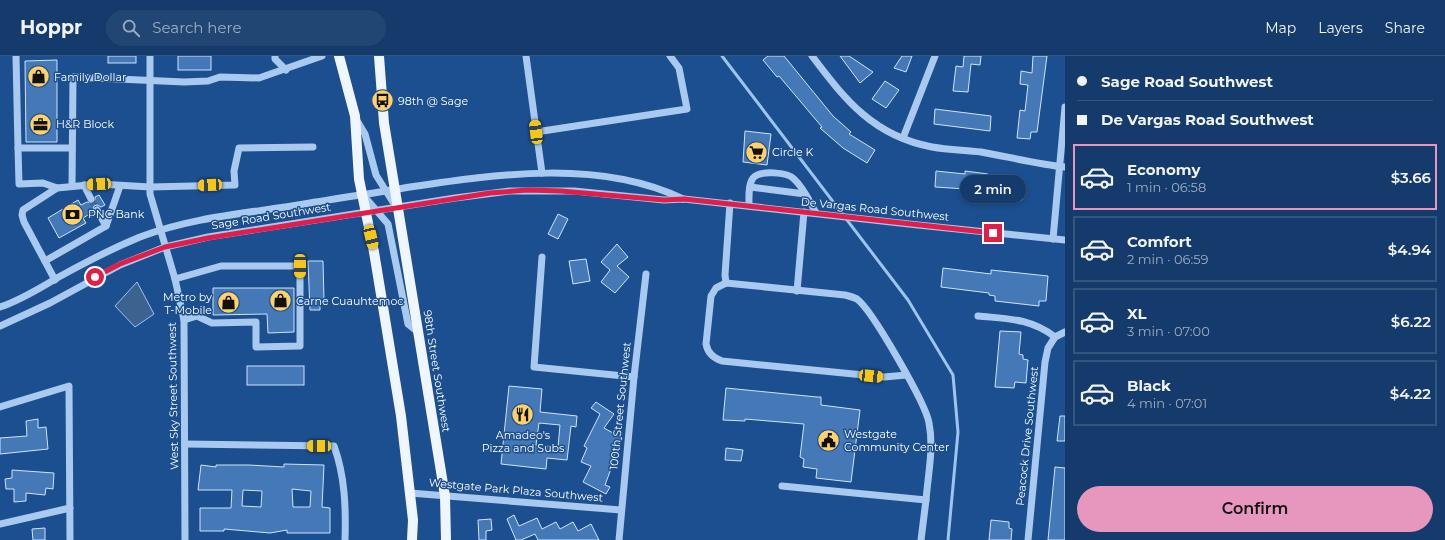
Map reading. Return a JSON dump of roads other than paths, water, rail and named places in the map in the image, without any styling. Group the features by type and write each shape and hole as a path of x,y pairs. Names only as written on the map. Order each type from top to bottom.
{"main road":[{"path":"339,56 354,116 359,179 374,252 400,408 413,520 412,540"},
{"name":"98th Street Southwest","path":"379,56 390,190 396,207 419,332 445,496 446,540"}],"street":[{"path":"16,56 19,184 43,183 58,188"},
{"name":"West Sky Street Southwest","path":"150,56 150,194 175,279 184,320 184,540"},
{"path":"275,56 275,59 286,70"},
{"path":"72,186 73,77 184,82 208,81 220,77 259,78 286,70 322,56"},
{"path":"526,56 542,173"},
{"path":"536,132 686,108 679,68 670,56"},
{"path":"812,56 829,78 862,115 881,128 903,138 931,147 979,152 1062,167"},
{"path":"903,138 935,56"},
{"path":"1053,239 1062,167 1065,106"},
{"path":"354,116 365,134 376,175 390,190"},
{"path":"55,280 22,215 23,210 58,188 84,185 150,187 235,185 234,171 239,148 313,147"},
{"path":"18,148 72,148"},
{"name":"De Vargas Road Southwest","path":"390,190 491,175 542,173 615,179 666,190 684,199"},
{"path":"749,206 750,187 753,178 759,174 776,173 794,177 818,214"},
{"path":"84,185 91,199"},
{"path":"45,261 106,226 120,186"},
{"path":"750,187 805,194"},
{"name":"Sage Road Southwest","path":"0,307 33,293 102,254 160,231 218,218 390,190"},
{"name":"De Vargas Road Southwest","path":"396,207 490,193 528,190 574,191 664,200 684,199 730,203 868,220 1065,240"},
{"path":"362,194 388,224 408,324 419,332"},
{"path":"726,283 725,275 730,203"},
{"name":"Sage Road Southwest","path":"0,326 50,303 120,264 165,247 208,238 396,207"},
{"path":"97,210 106,226"},
{"path":"797,290 804,212"},
{"path":"542,257 534,367 634,377"},
{"path":"175,279 221,266 300,266 300,346 256,347 256,322 212,323 197,316 184,320"},
{"name":"100th Street Southwest","path":"619,540 634,377 646,274"},
{"path":"907,375 884,377 722,361 716,359 707,350 706,344 711,296 716,288 726,283 845,295 857,299 875,324 907,375 919,395 929,421 931,446 921,540"},
{"path":"978,316 1024,321 1042,327 1056,337 1065,332"},
{"name":"Peacock Drive Southwest","path":"1028,540 1045,362 1048,348 1056,337"},
{"path":"0,408 69,386 70,540"},
{"path":"185,444 334,446 340,462 346,507 345,540"},
{"path":"782,486 926,500"},
{"name":"Westgate Park Plaza Southwest","path":"410,493 621,510"},
{"path":"0,524 70,508"}],"water":[{"path":"137,282 154,314 135,327 115,306"}],"waterway":[{"path":"722,56 908,300 953,375 958,432 948,540"}],"tunnel":[{"path":"91,199 97,210"}],"place":[{"name":"Family Dollar","path":"39,77"},
{"name":"98th @ Sage","path":"382,101"},
{"name":"H&R Block","path":"41,124"},
{"name":"Circle K","path":"756,152"},
{"name":"PNC Bank","path":"73,214"},
{"name":"Carne Cuauhtemoc","path":"281,301"},
{"name":"Metro by T-Mobile","path":"228,303"},
{"name":"Amadeo's Pizza and Subs","path":"523,415"},
{"name":"Westgate Community Center","path":"829,440"}]}
